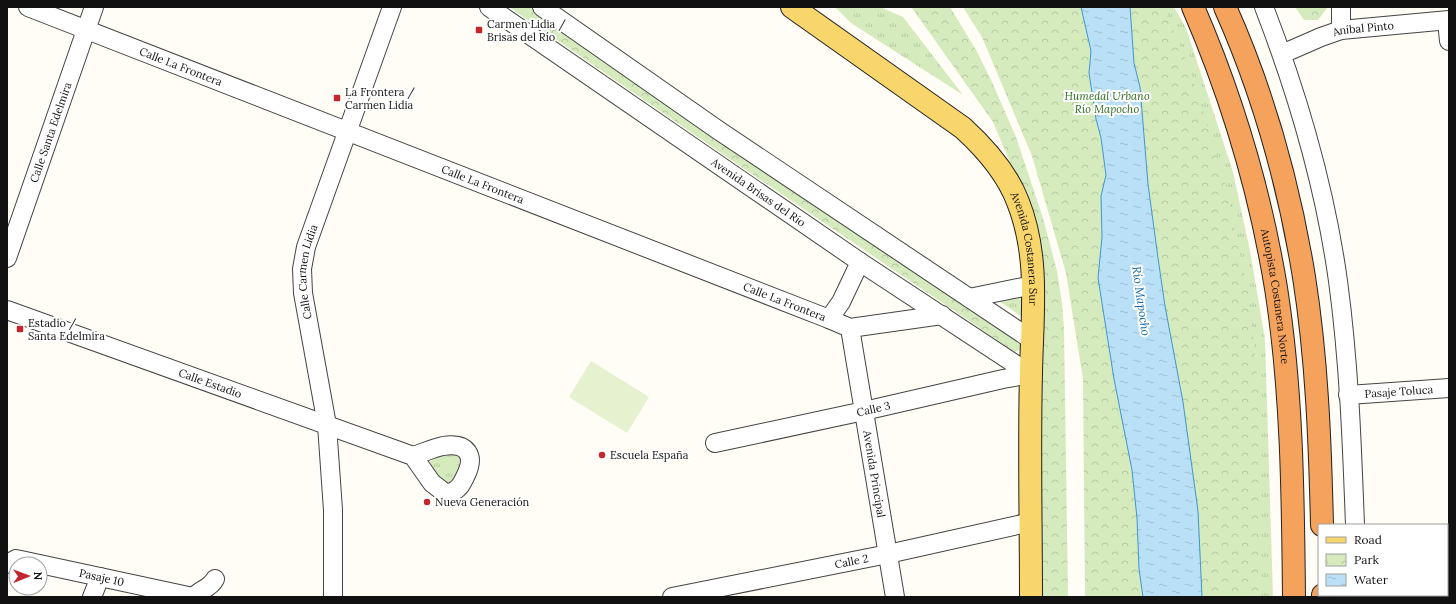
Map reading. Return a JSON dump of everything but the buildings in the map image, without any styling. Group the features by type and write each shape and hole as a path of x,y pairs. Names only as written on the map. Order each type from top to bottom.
{"highway":[{"name":"Autopista Costanera Norte","path":"1193,7 1212,54 1242,141 1259,204 1271,261 1282,334 1286,380 1292,497 1294,597"},
{"path":"1225,7 1250,70 1268,124 1282,174 1299,250 1310,322 1316,386 1322,524"}],"main road":[{"name":"Avenida Costanera Sur","path":"792,7 943,114 978,142 992,157 1013,190 1019,204 1032,254 1033,285 1030,374 1031,597"}],"street":[{"name":"Calle La Frontera","path":"28,7 850,328"},
{"name":"Calle Santa Edelmira","path":"7,258 94,7"},
{"name":"Calle Carmen Lidia","path":"333,597 333,510 327,425 303,294 302,269 306,247 392,7"},
{"name":"Avenida Brisas del Río","path":"489,7 860,262 1030,374"},
{"path":"542,7 725,134 1032,340"},
{"path":"1264,7 1282,54 1307,135 1325,210 1338,280 1348,395 1355,524"},
{"path":"1341,7 1342,30"},
{"path":"1448,21 1449,41"},
{"name":"Aníbal Pinto","path":"1282,54 1321,37 1342,30 1448,21"},
{"path":"829,319 841,302 860,262"},
{"path":"969,298 1033,285"},
{"name":"Calle Estadio","path":"7,310 413,456"},
{"path":"850,328 942,315"},
{"name":"Avenida Principal","path":"850,328 895,597"},
{"name":"Calle 3","path":"715,442 1030,374"},
{"name":"Pasaje Toluca","path":"1348,395 1449,388"},
{"name":"Calle 2","path":"672,597 888,554 1031,522"},
{"name":"Pasaje 10","path":"48,566 194,597"},
{"path":"92,597 100,577"},
{"path":"194,597 199,592 210,587 216,580"}],"green space":[{"path":"509,7 534,7 1022,342 1021,349 1015,352 740,166"},
{"path":"835,7 880,7 903,17 963,95 851,23"},
{"path":"909,7 950,7 976,50 992,82 1016,137 1043,218 1057,271 1064,330 1068,597 1039,597 1017,179 993,122 912,8"},
{"name":"Humedal Urbano Río Mapocho","path":"963,7 1163,7 1190,69 1226,185 1249,298 1258,384 1261,446 1261,597 1085,597 1083,379 1066,273 1032,156 982,37"},
{"path":"1141,7 1174,7 1186,28 1233,172 1250,251 1265,339 1273,597 1249,597"},
{"path":"1295,7 1328,7 1318,20 1304,20"},
{"path":"1026,294 1025,319 996,299"},
{"path":"591,361 649,397 627,433 569,397"},
{"path":"447,451 463,459 463,465 450,486 428,468 435,456"}],"water":[{"name":"Río Mapocho","path":"1081,7 1130,7 1134,63 1140,87 1148,184 1165,306 1183,402 1198,511 1202,597 1143,597 1139,569 1137,518 1132,470 1114,379 1098,278 1102,237 1101,196 1106,175 1089,73 1091,51"}],"place":[{"name":"Carmen Lidia / Brisas del Río","path":"479,30"},
{"name":"La Frontera / Carmen Lidia","path":"337,98"},
{"name":"Estadio / Santa Edelmira","path":"20,329"},
{"name":"Escuela España","path":"602,455"},
{"name":"Nueva Generación","path":"427,502"}]}
